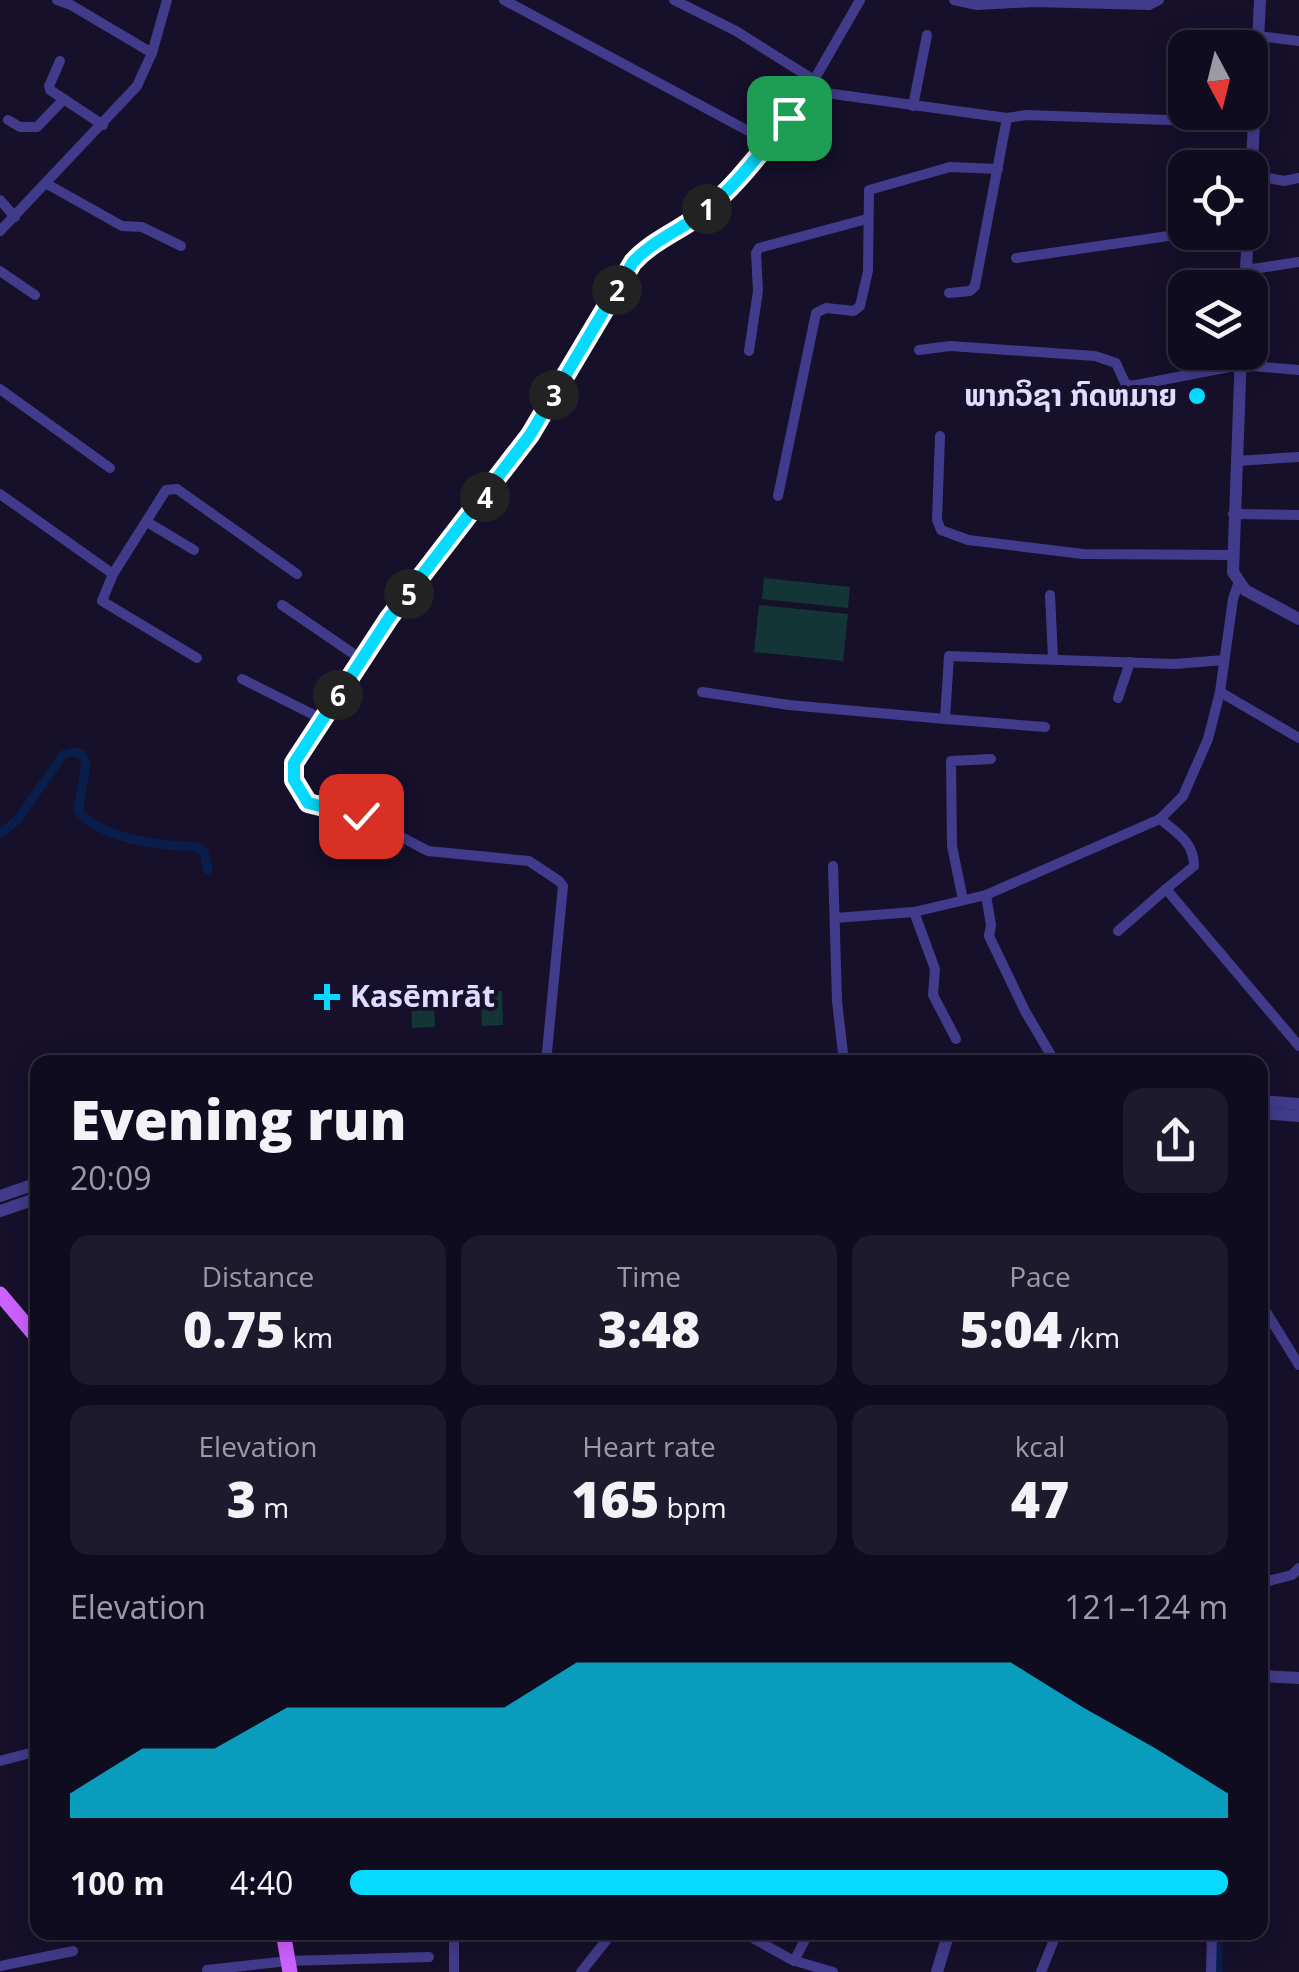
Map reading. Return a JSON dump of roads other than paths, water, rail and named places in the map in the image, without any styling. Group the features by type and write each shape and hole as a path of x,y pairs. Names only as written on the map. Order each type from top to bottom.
{"main road":[{"path":"0,1294 30,1330"},
{"path":"285,1940 289,1966"}],"street":[{"path":"57,0 71,4 152,53"},
{"path":"0,231 136,86 152,53 167,0"},
{"path":"504,0 768,142"},
{"path":"674,0 736,31 814,80 819,92"},
{"path":"814,80 859,0"},
{"path":"954,0 977,5 1149,4 1159,0"},
{"path":"1258,30 1260,0"},
{"path":"913,106 926,35"},
{"path":"1268,37 1299,41"},
{"path":"60,61 48,86 102,125"},
{"path":"547,1055 563,886 529,861 428,851 361,816 308,803 294,780 294,763 389,618 530,435 633,262 644,250 719,199 789,118 819,92 1007,118 1168,120"},
{"path":"8,120 20,126 37,127 64,99"},
{"path":"950,292 970,291 975,286 1007,118"},
{"path":"778,496 816,313 826,308 854,310 860,306 868,272 867,197 873,186 950,167 998,170"},
{"path":"1268,179 1284,182 1299,178"},
{"path":"47,184 122,226 142,227 181,246"},
{"path":"0,200 15,217"},
{"path":"750,350 759,248 867,219"},
{"path":"1016,258 1168,236"},
{"path":"1247,250 1246,270 1299,262"},
{"path":"0,271 35,294"},
{"path":"919,350 950,346 1095,356 1116,363 1125,383 1131,386 1196,370"},
{"path":"1268,364 1299,370"},
{"path":"834,918 914,912 986,895 1160,819 1183,796 1200,762 1220,692 1238,584 1232,555 1240,370"},
{"path":"0,389 110,468"},
{"path":"940,436 937,520 947,534 1083,554 1232,555"},
{"path":"1236,462 1299,457"},
{"path":"197,658 105,606 102,594 166,490 177,489 297,574"},
{"path":"0,494 113,574"},
{"path":"1233,514 1299,514"},
{"path":"147,522 194,550"},
{"path":"1238,584 1299,619"},
{"path":"1050,595 1053,658"},
{"path":"282,604 362,659"},
{"path":"946,719 949,656 1174,664 1224,660"},
{"path":"1118,698 1130,662"},
{"path":"242,679 322,720"},
{"path":"702,692 788,705 1044,727"},
{"path":"1220,692 1299,738"},
{"path":"963,900 952,846 952,761 991,759"},
{"path":"1118,930 1194,866 1189,843 1160,819"},
{"path":"833,866 837,1001 843,1055"},
{"path":"1166,890 1299,1046"},
{"path":"986,895 989,936 1051,1055"},
{"path":"914,912 935,968 933,996 956,1040"},
{"path":"1268,1102 1299,1104"},
{"path":"1268,1114 1299,1116"},
{"path":"0,1196 30,1186"},
{"path":"0,1211 30,1201"},
{"path":"1268,1315 1299,1364"},
{"path":"1268,1581 1292,1575 1299,1568"},
{"path":"1268,1676 1299,1678"},
{"path":"0,1762 30,1753"},
{"path":"454,1940 454,1972"},
{"path":"582,1972 607,1940"},
{"path":"757,1940 793,1960 833,1972"},
{"path":"783,1972 804,1940"},
{"path":"938,1972 947,1940"},
{"path":"1041,1972 1054,1940"},
{"path":"1211,1972 1212,1940"},
{"path":"0,1966 73,1951"},
{"path":"207,1970 428,1957"}],"waterway":[{"path":"0,834 18,819 63,755 73,752 82,754 86,765 78,811 89,821 134,840 198,847 204,852 208,870"},
{"path":"1218,1940 1218,1972"}],"place":[{"name":"ພາກວິຊາ ກົດຫມາຍ","path":"1197,396"},
{"name":"Kasēmrāt","path":"327,997"}]}
